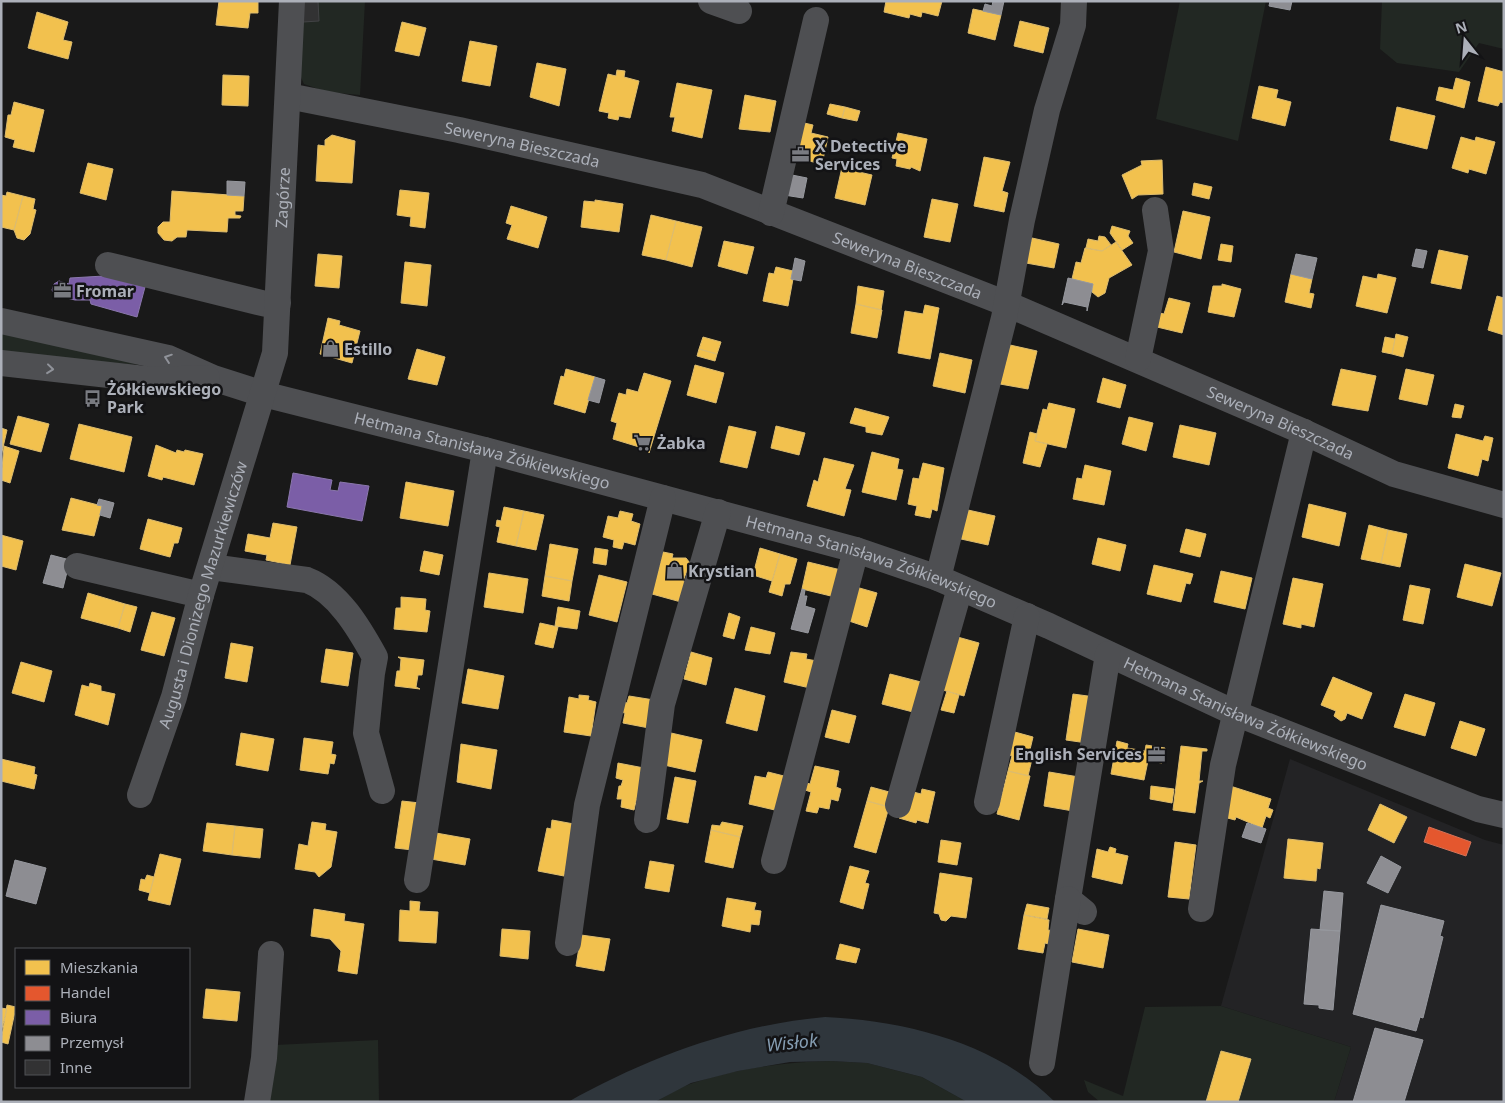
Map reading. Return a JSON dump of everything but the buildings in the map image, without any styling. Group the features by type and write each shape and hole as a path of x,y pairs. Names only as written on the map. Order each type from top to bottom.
{"street":[{"name":"Zagórze","path":"262,394 275,353 292,1"},
{"path":"711,1 739,11"},
{"path":"898,805 949,583 1007,304 1022,220 1047,110 1073,25 1074,1"},
{"path":"771,213 816,20"},
{"name":"Seweryna Bieszczada","path":"288,96 453,129 702,185 1007,304 1138,359 1394,474 1504,505"},
{"path":"1138,359 1161,251 1155,210"},
{"path":"108,264 266,304 278,303"},
{"name":"Hetmana Stanisława Żółkiewskiego","path":"1,321 168,358 213,378 262,394 485,450 856,550 949,583 1027,616 1235,713 1478,809 1504,815"},
{"name":"Hetmana Stanisława Żółkiewskiego","path":"1,363 154,380 213,378"},
{"name":"Augusta i Dionizego Mazurkiewiczów","path":"140,795 174,697 201,596 262,394"},
{"path":"1201,909 1223,765 1304,432"},
{"path":"417,880 485,450"},
{"path":"568,943 587,805 663,498"},
{"path":"647,820 662,704 718,512"},
{"path":"774,861 856,550"},
{"path":"77,566 201,596"},
{"path":"211,567 307,580 321,585 363,635 375,657 366,733 382,791"},
{"path":"987,802 1027,616"},
{"path":"1042,1063 1076,905 1108,654"},
{"path":"257,1102 264,1058 271,954"}],"shaded area":[{"path":"302,1 365,1 360,95 327,92 304,84 299,73"},
{"path":"1180,1 1266,1 1238,141 1156,119"},
{"path":"1382,1 1504,1 1504,49 1479,43 1459,72 1397,63 1380,49"},
{"path":"1,330 167,367 1,354"},
{"path":"1290,759 1485,840 1504,845 1504,1102 1334,1102 1351,1047 1221,1006"},
{"path":"1221,1006 1351,1047 1334,1102 1100,1102 1088,1092 1084,1080 1123,1096 1145,1007"},
{"path":"378,1040 379,1102 266,1102 275,1045"},
{"path":"831,1061 867,1063 922,1077 967,1102 655,1102 678,1089 727,1073 779,1064"}],"water":[{"name":"Wisłok","path":"825,1017 887,1024 949,1039 978,1050 1006,1064 1032,1082 1055,1102 967,1102 922,1077 867,1063 831,1061 790,1062 738,1071 691,1083 655,1102 568,1102 629,1071 692,1046 758,1027"}],"place":[{"name":"X Detective Services","path":"801,155"},
{"name":"Fromar","path":"62,291"},
{"name":"Estillo","path":"330,349"},
{"name":"Żółkiewskiego Park","path":"93,398"},
{"name":"Żabka","path":"643,443"},
{"name":"Krystian","path":"674,571"},
{"name":"English Services","path":"1156,754"}]}
